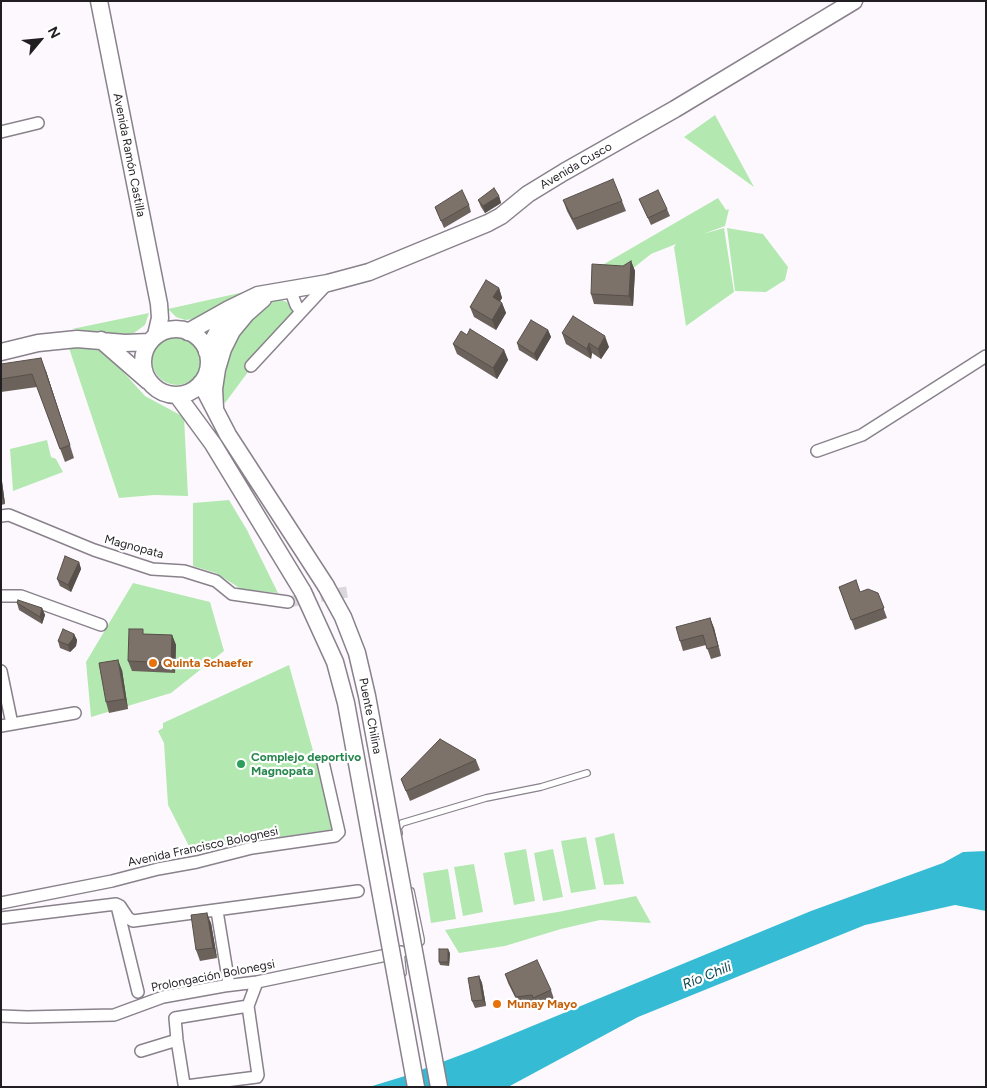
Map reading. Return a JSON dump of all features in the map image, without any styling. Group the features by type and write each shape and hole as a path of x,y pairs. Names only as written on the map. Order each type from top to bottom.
{"main road":[{"name":"Avenida Ramón Castilla","path":"99,1 160,310 159,327 153,339"},
{"name":"Avenida Cusco","path":"184,330 258,295 328,283 369,272 488,223 501,216 528,194 564,172 854,1"},
{"name":"Avenida Cusco","path":"207,352 219,329 236,313 285,290"},
{"path":"215,413 214,390 217,369 223,349 237,325 263,299"},
{"path":"100,340 153,386 164,393 177,395 188,393 201,383 207,372 209,359 207,352 200,340 172,324 160,310"},
{"path":"1,352 38,343 61,340 100,340 125,343 153,339 168,330 184,330"},
{"path":"153,339 146,349 143,366 153,386"},
{"name":"Puente Chilina","path":"201,383 215,413 326,586 343,617 357,653 367,696 439,1087"},
{"name":"Puente Chilina","path":"177,395 213,444 303,592 335,662 346,703 416,1087"}],"street":[{"path":"1,132 38,123"},
{"path":"251,366 328,283"},
{"path":"285,290 301,312"},
{"path":"817,451 862,435 986,356"},
{"name":"Magnopata","path":"1,516 9,516 94,550 152,569 184,572 216,581 232,594 288,602"},
{"path":"1,596 21,596 101,625"},
{"path":"1,671 7,725 75,713"},
{"name":"Avenida Francisco Bolognesi","path":"1,903 112,881 252,848 335,836 339,832 323,762"},
{"path":"1,918 116,904 133,921 358,891"},
{"path":"116,904 138,992"},
{"path":"217,911 228,978"},
{"name":"Prolongación Bolonegsi","path":"1,1016 114,1015 163,997 257,982 401,952"},
{"path":"248,1006 177,1016 174,1019 183,1082 186,1086 257,1077 259,1074 248,1006 257,982"},
{"path":"141,1051 177,1040"}],"lane":[{"path":"400,838 398,828 402,823 486,798 541,787 587,773"},
{"path":"409,884 422,939 418,944 401,952 411,1037"}],"green space":[{"path":"715,115 754,187 684,137"},
{"path":"718,198 726,210 729,209 725,226 703,234 724,228 734,292 686,326 674,247 676,244 651,254 626,274 599,267"},
{"path":"727,228 763,234 788,267 785,280 766,292 735,291"},
{"path":"244,292 195,319 185,320 176,317 168,309"},
{"path":"278,299 287,302 293,312 246,365 248,372 225,403 220,394 222,366 234,335 256,310"},
{"path":"149,313 145,325 134,333 121,335 72,329"},
{"path":"177,335 187,337 195,342 200,350 202,360 200,370 195,378 187,383 177,385 167,383 159,378 154,370 152,360 154,350 159,342 167,337"},
{"path":"81,346 94,347 108,355 145,396 184,417 188,496 154,495 119,498 69,348"},
{"path":"47,440 51,457 56,459 63,472 13,491 10,449"},
{"path":"229,500 247,530 278,593 241,589 216,573 193,566 193,503"},
{"path":"133,583 210,602 224,651 171,693 91,717 86,662"},
{"name":"Complejo deportivo Magnopata","path":"289,665 335,829 191,850 168,805 164,743 158,731 163,728 163,723"},
{"path":"614,833 624,884 604,885 595,838"},
{"path":"586,837 596,889 571,893 561,841"},
{"path":"526,849 535,901 514,905 504,853"},
{"path":"553,849 563,897 543,901 534,853"},
{"path":"474,864 483,912 463,916 454,867"},
{"path":"448,869 456,919 431,923 423,873"},
{"path":"636,896 651,923 600,920 561,929 505,946 459,953 445,930 558,912"}],"water":[{"name":"Río Chili","path":"986,851 986,911 955,905 865,925 638,1017 508,1087 369,1087 405,1076 474,1050 811,911 943,863 963,852"}],"building":[{"path":"613,179 622,201 573,219 563,200"},
{"path":"494,188 499,196 483,206 478,200"},
{"path":"462,190 469,205 441,221 435,207"},
{"path":"658,190 667,209 648,218 639,199"},
{"path":"631,261 629,296 591,294 592,264 623,266"},
{"path":"486,280 499,288 493,297 502,303 492,320 470,307"},
{"path":"573,316 605,336 598,349 589,343 587,349 562,333"},
{"path":"531,320 548,330 534,354 517,343"},
{"path":"470,329 504,350 493,368 453,344 461,331 467,335"},
{"path":"41,358 70,445 60,449 32,374 1,379 1,364"},
{"path":"65,556 79,562 68,585 57,579"},
{"path":"856,580 860,592 868,589 878,593 884,608 851,620 839,587"},
{"path":"18,600 42,608 40,617 17,603"},
{"path":"710,618 718,646 707,649 703,635 680,641 676,627"},
{"path":"63,629 74,634 73,639 68,645 58,641"},
{"path":"129,629 143,629 143,634 172,635 171,663 128,661"},
{"path":"118,660 125,699 106,702 99,663"},
{"path":"440,739 476,760 406,791 401,779"},
{"path":"207,913 213,948 196,950 191,915"},
{"path":"439,949 448,949 448,962 439,962"},
{"path":"537,960 551,990 533,998 532,995 516,997 505,974"},
{"path":"479,976 483,1000 472,1001 468,978"}],"tunnel":[{"path":"288,602 347,592"}],"place":[{"name":"Quinta Schaefer","path":"153,663"},
{"name":"Complejo deportivo Magnopata","path":"241,764"},
{"name":"Munay Mayo","path":"497,1004"}]}
